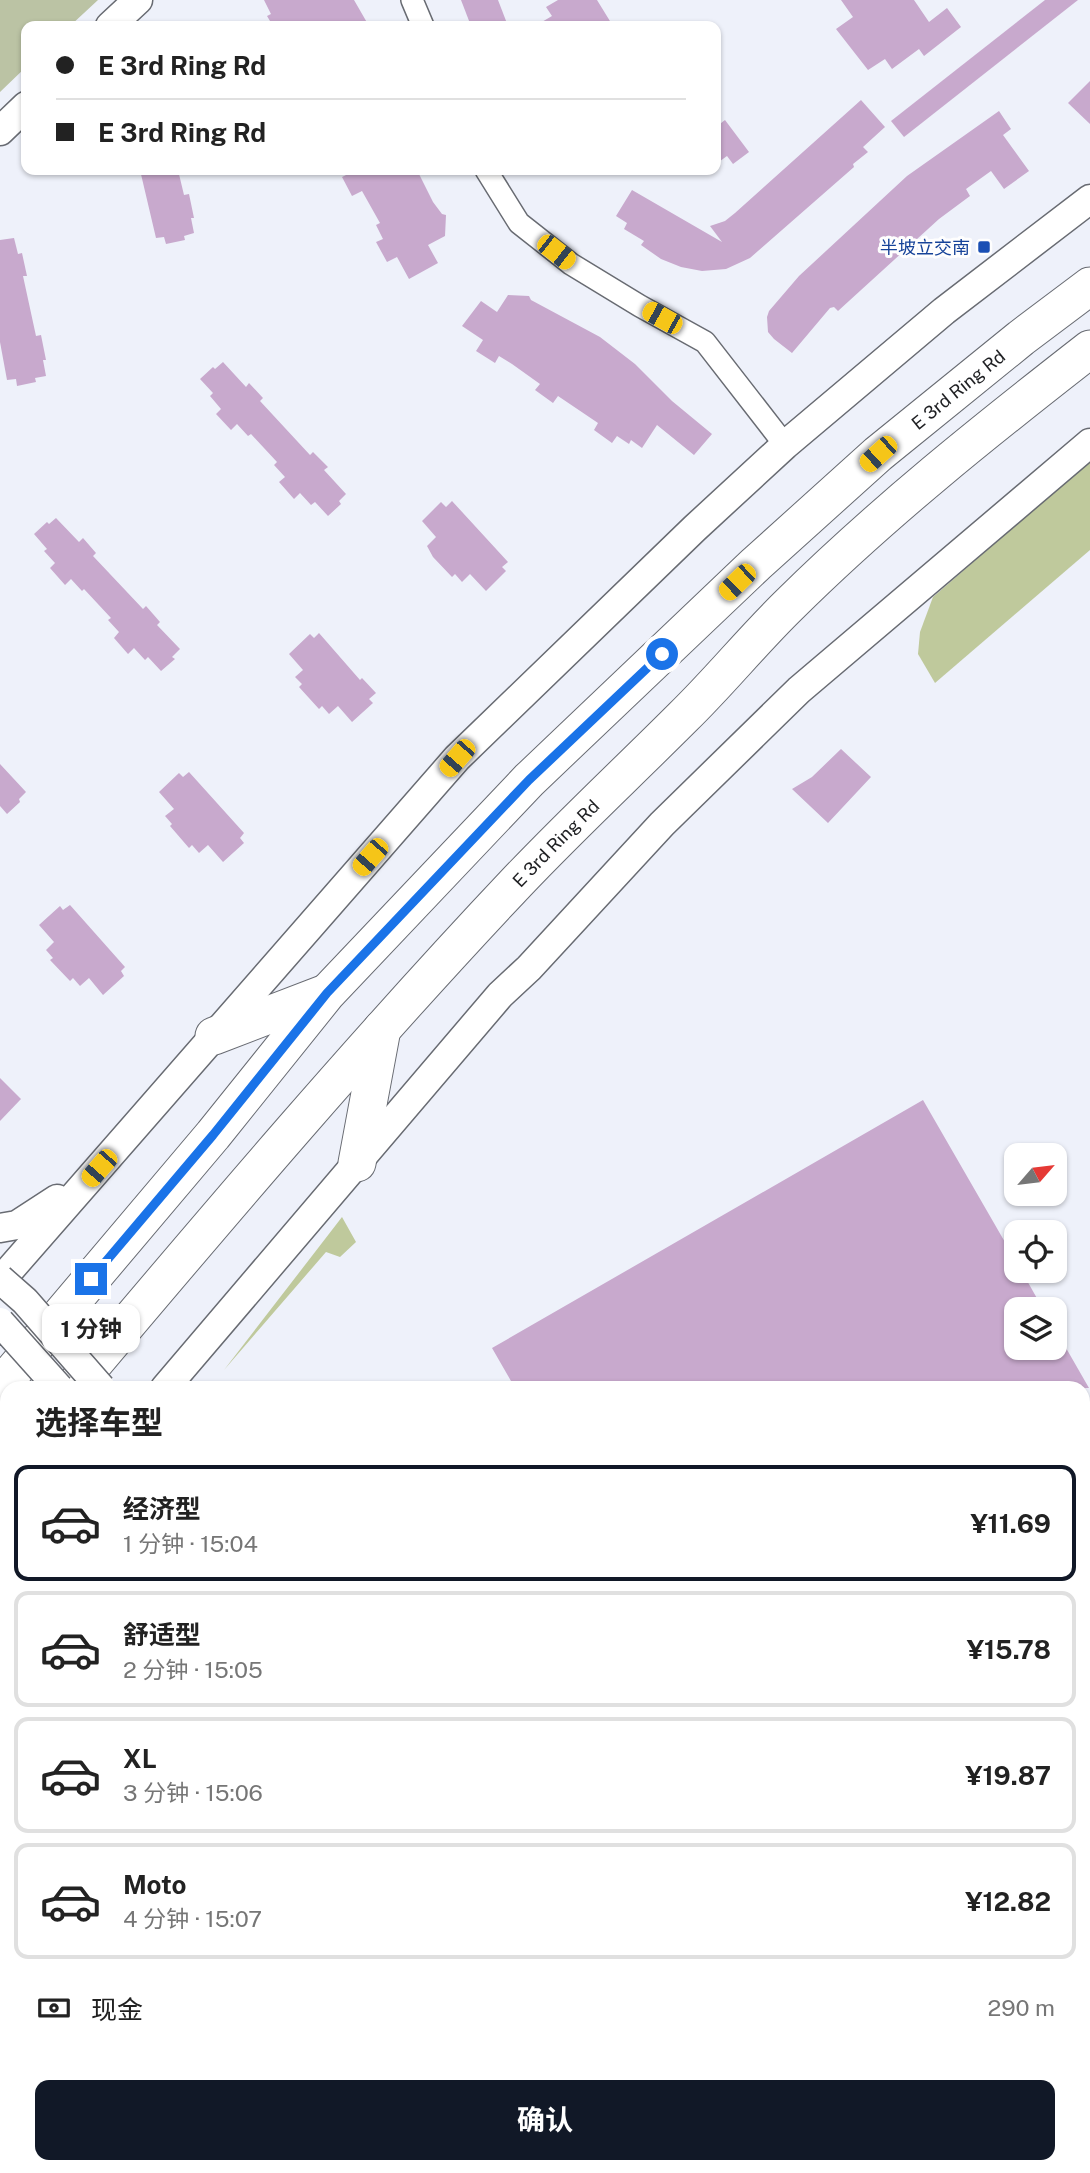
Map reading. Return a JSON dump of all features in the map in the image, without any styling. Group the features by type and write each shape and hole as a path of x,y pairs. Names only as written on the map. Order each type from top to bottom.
{"highway":[{"name":"E 3rd Ring Rd","path":"5,1381 213,1135 327,993 529,780 757,564 878,454 1090,286"},
{"name":"E 3rd Ring Rd","path":"79,1381 240,1190 382,1028 520,879 687,713 787,606 897,504 1090,349"},
{"path":"214,1036 327,993"},
{"path":"358,1163 382,1028"}],"main road":[{"path":"115,21 138,0"},
{"path":"0,131 21,111"},
{"path":"95,1381 25,1301 0,1280 457,758 785,445 944,311 1090,199"},
{"path":"184,1375 500,995 529,968 662,824 799,690 1090,443"},
{"path":"0,1228 17,1225 34,1216 99,1168"},
{"path":"0,1322 53,1381"}],"street":[{"path":"412,0 421,21"},
{"path":"489,175 519,223 571,264 705,342 785,445"}],"green space":[{"path":"0,0 98,0 75,21 21,21 21,72 0,92"},
{"path":"1090,461 1090,550 935,683 918,654 920,632 933,597"},
{"path":"342,1217 356,1242 340,1257 326,1252 224,1370"}],"building":[{"path":"264,0 354,0 366,21 270,21 267,16 271,14"},
{"path":"461,0 498,0 506,21 469,21"},
{"path":"558,0 597,0 610,21 544,21 552,16 546,7"},
{"path":"841,0 914,0 929,22 947,8 961,27 924,56 919,49 892,69 885,59 868,70 836,29 853,17"},
{"path":"1045,0 1078,0 904,137 891,121"},
{"path":"1090,81 1090,124 1068,103"},
{"path":"861,100 885,127 863,147 868,152 750,258 726,269 702,271 681,267 661,259 641,245 644,241 624,229 627,223 616,216 632,190 722,242 710,226 725,221 735,213"},
{"path":"999,111 1011,129 1003,135 1029,171 1004,189 991,171 966,189 970,196 939,219 838,311 834,307 830,308 792,353 774,339 768,332 769,311 799,276 907,176"},
{"path":"725,120 749,152 733,164 727,156 721,160 721,123"},
{"path":"141,175 179,175 184,195 189,194 194,233 184,236 185,240 166,244 164,237 156,238"},
{"path":"420,175 433,202 442,214 446,215 445,236 428,245 438,263 409,279 397,257 387,262 376,242 383,239 376,225 380,223 362,191 352,196 342,177"},
{"path":"14,238 18,254 22,253 27,276 23,276 36,336 41,335 46,360 43,360 46,376 35,378 36,382 17,386 16,379 7,380 0,342 0,240"},
{"path":"508,295 529,296 531,300 600,337 635,364 672,401 712,434 694,455 657,425 642,448 631,440 629,444 617,436 612,443 594,430 598,423 558,396 553,403 535,390 540,384 512,364 499,356 495,363 476,351 483,340 462,326 481,301 497,312"},
{"path":"223,362 246,387 249,383 263,398 260,401 310,455 313,452 328,467 324,470 346,494 339,501 341,504 328,516 315,502 311,505 300,493 294,499 279,482 285,477 274,465 277,462 251,434 248,436 237,424 231,430 216,414 221,409 210,396 213,393 200,379"},
{"path":"452,501 508,562 502,567 506,571 486,591 470,574 462,582 455,574 452,577 433,557 427,546 436,537 422,521 441,502 446,507"},
{"path":"56,518 79,542 83,538 96,553 93,556 143,609 146,606 160,622 157,625 180,649 172,657 175,659 161,671 148,657 145,660 134,648 128,654 114,638 119,632 108,620 111,618 84,589 82,591 71,579 65,585 50,568 55,563 34,534"},
{"path":"319,633 360,680 362,678 376,693 369,699 373,703 352,722 338,706 329,714 322,706 319,709 299,687 302,684 295,677 303,670 289,654 310,634 314,638"},
{"path":"841,749 871,777 828,823 792,789 812,777"},
{"path":"0,764 26,792 7,814 0,806"},
{"path":"189,772 244,833 240,838 244,843 223,862 208,845 199,853 192,845 189,848 165,816 174,809 159,792 179,773 183,777"},
{"path":"70,905 125,967 121,971 124,976 103,995 89,978 80,986 73,978 70,981 50,960 53,958 46,950 54,942 39,925 60,906 63,910"},
{"path":"0,1078 21,1099 0,1121"},
{"path":"923,1100 1004,1240 1004,1283 1028,1283 1036,1297 1004,1297 1004,1360 1067,1360 1067,1350 1085,1381 511,1381 492,1348"}],"place":[{"name":"半坡立交南","path":"984,247"}],"route":[{"path":"91,1279 213,1135 327,993 529,780 662,654"}]}
